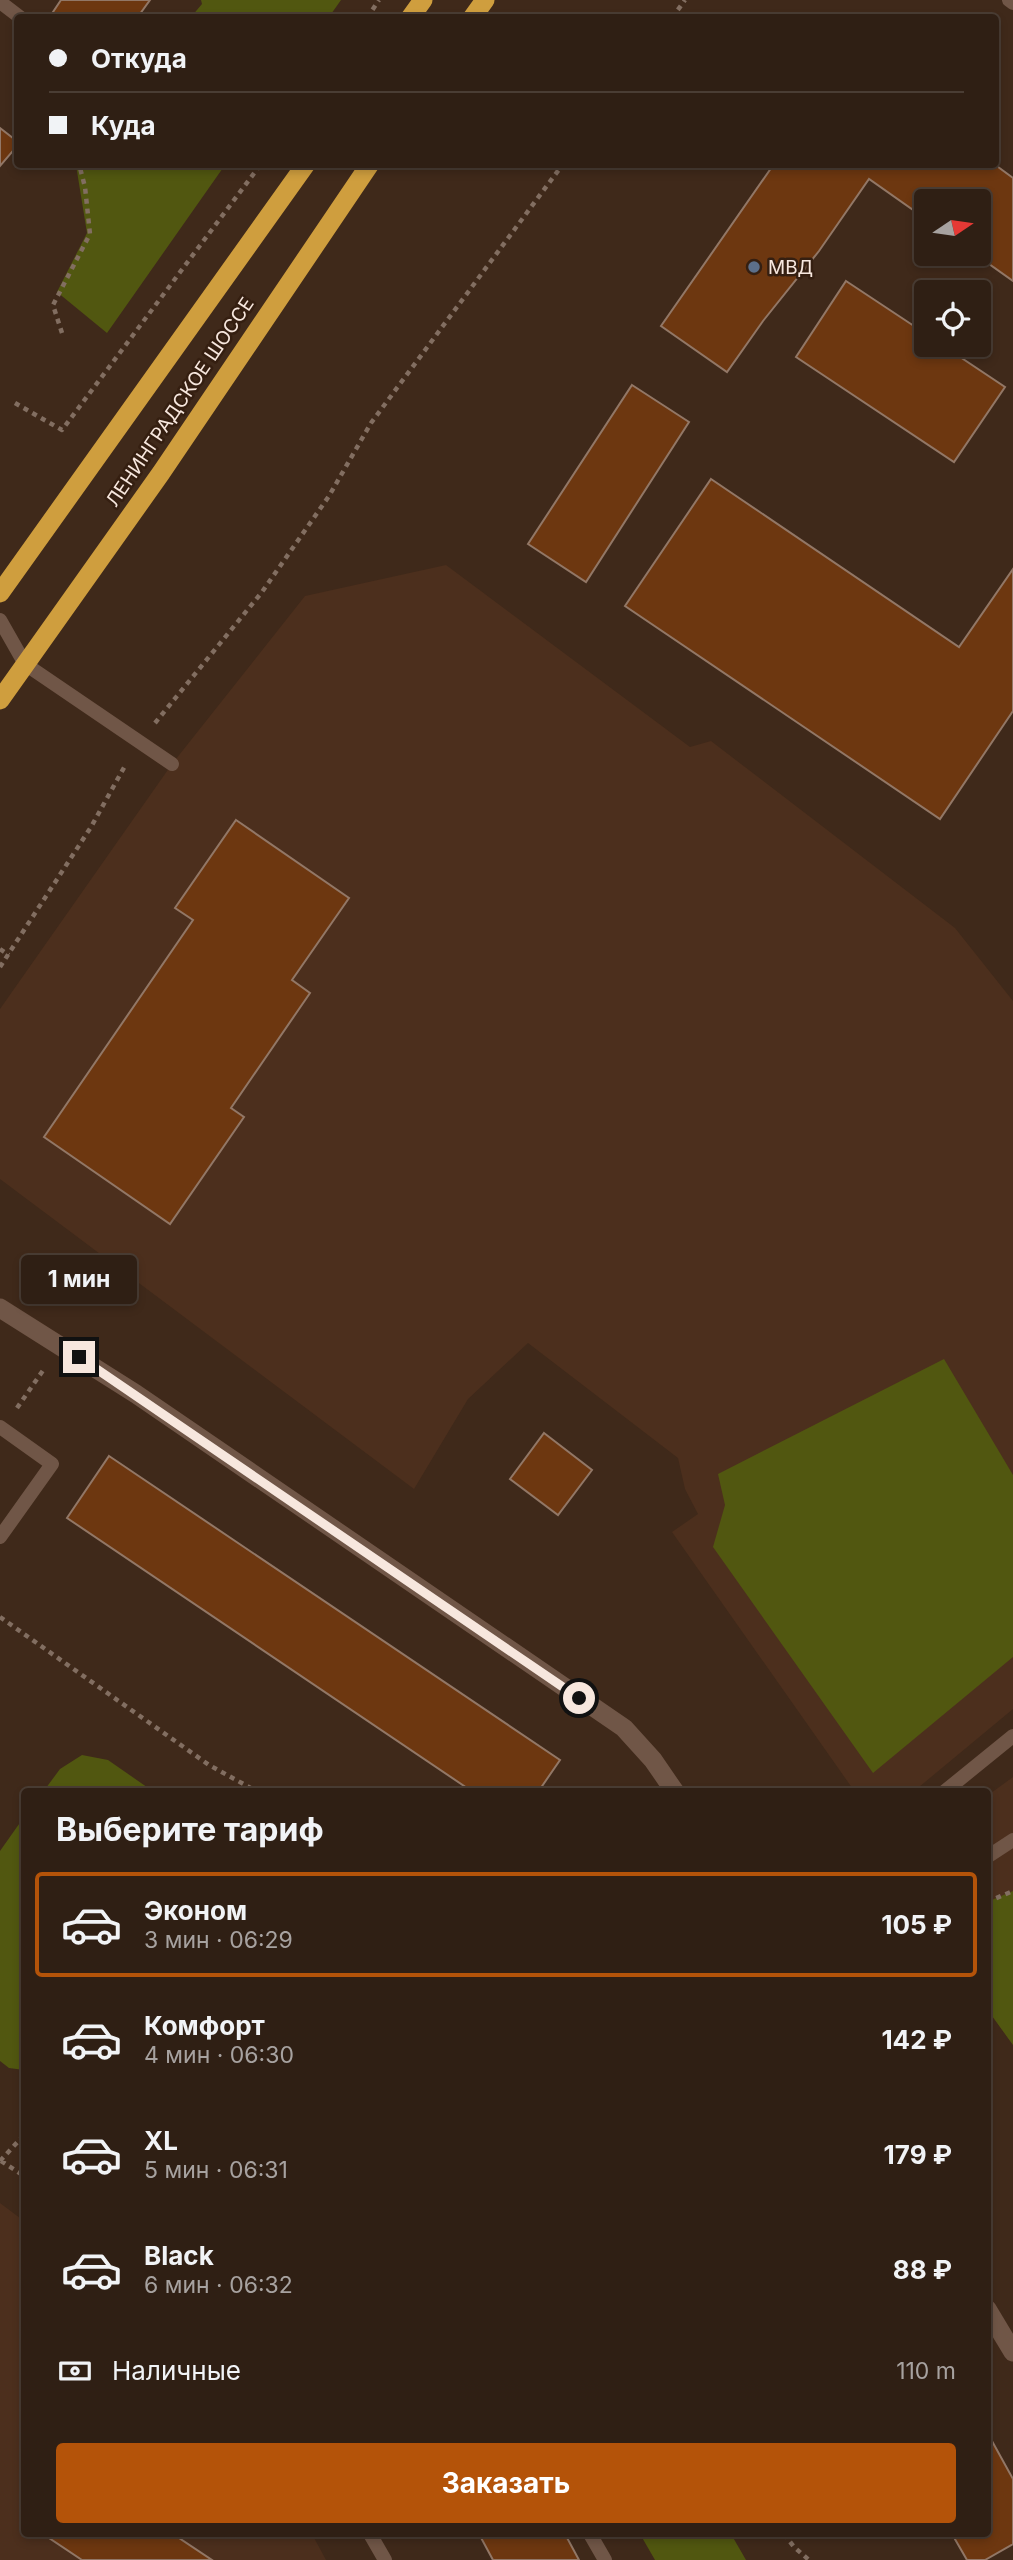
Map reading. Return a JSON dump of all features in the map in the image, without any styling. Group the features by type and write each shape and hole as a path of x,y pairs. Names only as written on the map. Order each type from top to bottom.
{"highway":[{"name":"ЛЕНИНГРАДСКОЕ ШОССЕ","path":"0,593 303,168"},
{"name":"ЛЕНИНГРАДСКОЕ ШОССЕ","path":"0,700 161,473 366,168"}],"street":[{"path":"0,1308 61,1345 624,1728 653,1760 672,1788"},
{"path":"991,2315 1013,2352"}],"lane":[{"path":"1009,0 1013,3"},
{"path":"0,2 16,14"},
{"path":"0,620 25,664 172,764"},
{"path":"0,1537 52,1464 1,1428"},
{"path":"949,1788 1013,1736"},
{"path":"991,1854 1013,1840"},
{"path":"372,2537 386,2560"},
{"path":"592,2537 605,2560"}],"path":[{"path":"62,333 53,305 90,234 80,168"},
{"path":"15,403 62,430 258,168"},
{"path":"0,967 91,827 139,741 262,592 329,496 371,423 559,168"},
{"path":"0,949 9,955"},
{"path":"1,1428 61,1345"},
{"path":"0,1617 209,1765 251,1788"},
{"path":"991,1900 1013,1891"},
{"path":"21,2138 0,2161 21,2174"},
{"path":"786,2537 809,2560"}],"shaded area":[{"path":"446,565 690,747 711,741 955,928 1013,1001 1013,1709 918,1788 852,1788 672,1532 698,1514 685,1489 678,1458 528,1343 468,1399 414,1489 0,1179 0,1009 172,764 305,596"},
{"path":"1013,1777 1013,2045 991,2015 991,1793"},
{"path":"0,2203 21,2219 21,2537 314,2537 326,2560 0,2560"}],"green space":[{"path":"201,0 341,0 331,14 194,14 202,4"},
{"path":"76,168 223,168 107,333 57,292 87,233"},
{"path":"944,1359 1013,1475 1013,1657 873,1773 713,1547 725,1505 718,1474"},
{"path":"82,1755 108,1760 148,1788 46,1788 60,1769"},
{"path":"21,1821 21,2070 9,2068 0,2061 0,1851"},
{"path":"1013,1891 1013,2045 991,2015 991,1900"},
{"path":"642,2537 733,2537 746,2560 655,2560"}],"building":[{"path":"61,0 150,0 140,14 52,14"},
{"path":"0,128 14,139 14,150 0,166"},
{"name":"МВД","path":"771,168 999,168 1013,178 1013,281 991,265 991,189 914,189 914,211 869,179 819,251 763,321 727,372 661,326"},
{"path":"846,281 914,326 914,357 960,357 1005,387 954,462 796,357"},
{"path":"632,385 689,422 586,582 528,544"},
{"path":"711,479 959,647 1013,569 1013,711 940,819 625,606"},
{"path":"236,820 349,898 292,980 310,993 231,1108 244,1117 170,1224 44,1137 193,920 175,908"},
{"path":"544,1433 592,1470 558,1515 510,1479"},
{"path":"109,1456 560,1760 541,1788 467,1788 67,1518"},
{"path":"991,2439 1013,2479 1013,2544 985,2560 967,2560 954,2537 991,2537"},
{"path":"48,2537 178,2537 212,2560 82,2560"},
{"path":"481,2537 567,2537 579,2560 493,2560"}],"place":[{"name":"МВД","path":"754,267"}],"route":[{"path":"79,1357 579,1698"}]}
